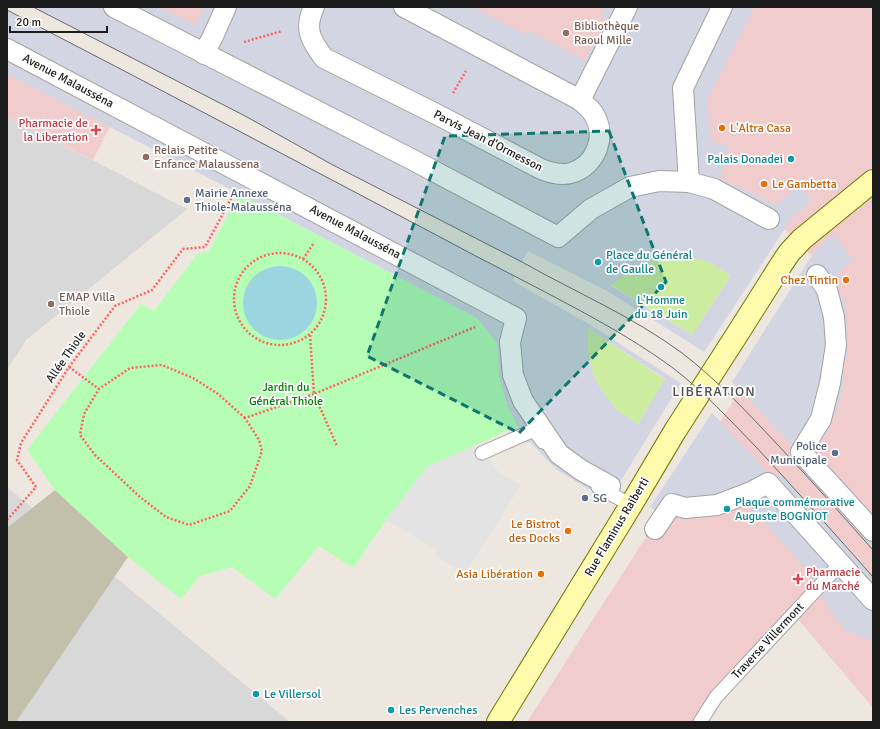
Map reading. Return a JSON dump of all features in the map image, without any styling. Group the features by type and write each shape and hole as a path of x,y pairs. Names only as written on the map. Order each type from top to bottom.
{"main road":[{"name":"Rue Flaminus Raiberti","path":"498,722 631,505 681,420 738,333 780,265 802,239 873,181"}],"street":[{"path":"114,7 399,153 558,238 591,209 630,187 659,181 690,182 714,189 769,219"},
{"path":"204,54 226,7"},
{"name":"Parvis Jean d'Ormesson","path":"314,7 310,14 310,33 314,46 324,58 546,171 556,174 571,173 585,166 595,155 600,139 600,128 593,113 580,100 404,7"},
{"path":"580,100 627,7"},
{"path":"690,182 683,88 722,7"},
{"name":"Avenue Malausséna","path":"7,49 506,312"},
{"path":"817,275 827,290 834,317 836,345 830,384 821,419 802,452 873,531"},
{"path":"506,312 516,318 510,342 512,368 513,375 523,401 559,454 580,470 610,486"},
{"path":"655,529 672,504 685,508 717,504 751,492 768,483 873,600"}],"lane":[{"path":"482,452 534,430 556,458 582,478 631,505"},
{"name":"Traverse Villermont","path":"700,722 716,697 840,564"}],"path":[{"path":"270,35 288,30"},
{"path":"451,97 459,83"},
{"name":"Allée Thiole","path":"7,520 36,487 17,460 21,443 69,366 115,306 152,290 183,249 205,247 243,173"},
{"path":"310,335 296,343 281,346 266,344 252,336 242,325 235,311 234,296 238,281 246,268 258,259 273,254 289,254 303,259 315,268 323,281 327,295 326,310 320,324 310,335 314,394 337,446"},
{"path":"244,418 314,394 482,324 506,312"},
{"path":"162,365 192,378 218,394 244,418 259,440 262,451 250,486 230,512 189,525 166,517 140,497 95,455 80,435 84,414 99,389 130,368 162,365"},
{"path":"69,366 99,389"}],"highlighted area":[{"path":"609,131 666,282 519,433 367,356 445,136"}],"shaded area":[{"path":"33,7 159,7 196,25 204,7 473,7 526,35 529,31 585,60 606,20 601,17 603,13 602,7 755,7 707,100 711,141 730,146 720,179 759,196 775,205 800,185 812,201 792,218 704,352 607,291 528,251 522,262 331,164 247,117","holes":["678,255 709,262 731,275 692,335 610,285 644,263"]},
{"path":"151,7 873,7 873,708 798,619 716,703 701,722 527,722 821,265 782,227 563,225"},
{"path":"7,10 515,276 513,281 589,324 681,383 615,490 602,495 588,489 559,471 530,442 526,443 507,405 499,376 498,345 477,318 7,74","holes":["588,328 665,379 638,424 617,410 604,394 593,375 588,349"]},
{"path":"7,60 116,114 93,160 7,116"},
{"path":"7,116 187,209 26,340 7,370"},
{"path":"834,234 853,260 840,271 836,279 837,289 843,296 846,313 848,357 843,361 841,375 845,377 838,408 825,435 816,440 814,444 814,451 815,457 873,521 873,550 795,463 800,454 732,382 809,260 818,247"},
{"path":"712,413 774,479 781,474 873,577 873,645 867,638 847,632 829,610 815,580 746,501 719,510 668,518 650,507"},
{"path":"473,446 490,459 499,473 521,485 465,574 434,555 437,550 386,520 427,467"},
{"path":"7,487 290,722 7,722"},
{"path":"55,490 128,557 16,722 7,722 7,528"}],"green space":[{"name":"Jardin du Général Thiole","path":"239,194 477,318 498,345 499,376 518,426 427,467 386,520 353,568 319,546 275,599 232,567 200,576 181,599 128,557 55,490 27,450 141,304 154,311 198,253 208,252"},
{"path":"678,255 709,262 731,275 692,335 610,284 644,263"},
{"path":"588,328 665,380 638,424 617,410 604,394 593,375 588,349"}],"water":[{"path":"280,266 301,272 311,282 317,303 311,324 301,334 280,340 259,334 249,324 243,303 249,282 259,272"}],"tram line":[{"path":"33,7 247,117 331,164 522,262 643,327 695,363 730,396 801,469 873,550"},
{"path":"7,10 562,301 615,330 650,352 684,377 727,417 757,448 873,577"}],"place":[{"name":"Bibliothèque Raoul Mille","path":"566,33"},
{"name":"L'Altra Casa","path":"722,128"},
{"name":"Pharmacie de la Liberation","path":"96,130"},
{"name":"Relais Petite Enfance Malaussena","path":"146,157"},
{"name":"Palais Donadei","path":"791,159"},
{"name":"Le Gambetta","path":"764,184"},
{"name":"Mairie Annexe Thiole-Malausséna","path":"187,200"},
{"name":"Place du Général de Gaulle","path":"598,262"},
{"name":"Chez Tintin","path":"846,280"},
{"name":"L'Homme du 18 Juin","path":"661,287"},
{"name":"EMAP Villa Thiole","path":"51,304"},
{"name":"Police Municipale","path":"835,453"},
{"name":"SG","path":"585,498"},
{"name":"Plaque commémorative Auguste BOGNIOT","path":"727,509"},
{"name":"Le Bistrot des Docks","path":"568,531"},
{"name":"Asia Libération","path":"541,574"},
{"name":"Pharmacie du Marché","path":"798,579"},
{"name":"Le Villersol","path":"256,694"},
{"name":"Les Pervenches","path":"391,710"}],"district":[{"name":"LIBÉRATION","path":"714,391"}]}
